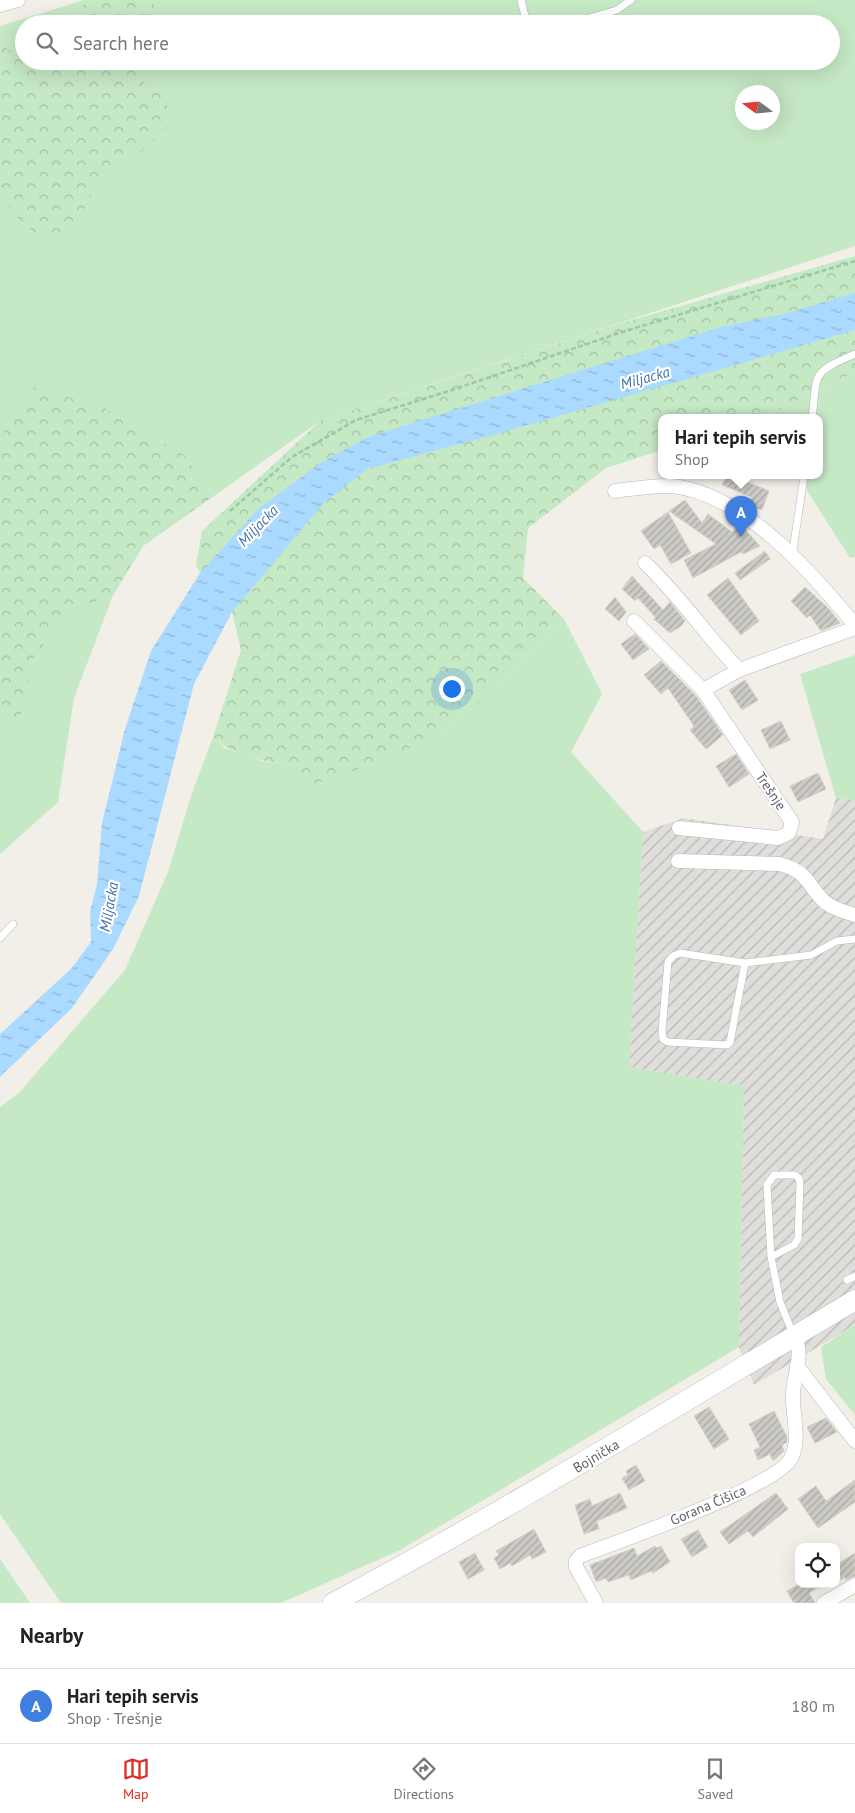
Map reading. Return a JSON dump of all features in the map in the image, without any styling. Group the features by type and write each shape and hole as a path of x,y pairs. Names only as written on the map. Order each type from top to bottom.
{"main road":[{"name":"Bojnička","path":"333,1603 451,1540 855,1300"}],"street":[{"path":"0,6 18,0"},
{"path":"615,491 670,486 696,492 742,512 774,537 830,595 855,627 739,670 703,690 634,621"},
{"path":"646,563 673,590 712,641 739,670"},
{"name":"Trešnje","path":"679,828 778,838 785,837 792,828 792,822 703,690"},
{"path":"678,861 780,864 792,867 809,880 826,902 855,916"},
{"name":"Gorana Čišica","path":"596,1603 576,1567 576,1561 580,1556 724,1500 773,1476 788,1465 796,1447 792,1399 800,1349 794,1336"},
{"path":"797,1366 855,1441"},
{"path":"824,1603 855,1585"}],"lane":[{"path":"521,0 525,15"},
{"path":"600,15 617,10 632,0"},
{"path":"812,414 816,378 821,371 855,354"},
{"path":"792,557 804,479"},
{"path":"0,938 13,924"},
{"path":"745,963 730,1042 727,1045 668,1042 663,1039 662,1031 668,962 673,956 680,953 745,963 811,955 837,941 855,939"},
{"path":"771,1257 794,1245 798,1239 800,1184 799,1178 795,1175 774,1175 767,1185 771,1257 780,1302 794,1336"},
{"path":"847,1280 855,1276"}],"path":[{"path":"230,511 292,456 356,420 452,390 622,332 855,261"}],"shaded area":[{"path":"836,798 855,800 855,1325 754,1385 739,1347 744,1086 629,1067 643,832 684,818 823,839"}],"green space":[{"path":"84,0 855,0 855,246 320,421 143,546 113,595 74,698 58,802 0,854 0,26 15,21 15,70 840,70 840,15 36,15"},
{"path":"87,0 148,0 154,3 155,15 80,15 79,12"},
{"path":"0,26 7,50 15,50 15,70 141,70 144,84 165,96 171,124 142,151 114,164 100,179 83,212 60,236 38,236 16,216 0,196"},
{"path":"855,256 855,372 770,414 658,414 658,451 606,468 528,528 523,578 564,619 478,703 438,737 341,776 304,787 288,765 248,757 230,749 213,737 241,650 232,612 214,596 196,566 202,531 320,421 618,324"},
{"path":"855,372 855,557 850,558 800,479 823,479 823,414 770,414"},
{"path":"32,387 103,407 184,455 212,497 143,546 113,595 68,611 32,661 20,718 0,719 0,439"},
{"path":"564,619 602,694 571,752 643,832 629,1067 744,1086 739,1347 400,1550 281,1603 61,1603 0,1514 0,1107 19,1093 125,970 168,872 192,793 213,737 225,748 261,761 288,765 438,737 478,703"},
{"path":"855,655 855,800 836,798 800,674"},
{"path":"855,1325 855,1415 826,1379 821,1347"},
{"path":"0,1559 30,1603 0,1603"}],"water":[{"name":"Miljacka","path":"855,293 855,330 497,434 367,469 324,503 232,612 194,684 139,896 113,949 72,1008 0,1077 0,1034 71,969 91,942 90,912 97,884 102,823 125,729 151,651 200,573 258,509 322,462 368,437 724,326 784,314"}],"building":[{"path":"725,479 740,479 769,491 762,510 749,505 752,497 722,485"},
{"path":"685,500 702,523 708,514 732,532 740,524 760,546 743,554 741,552 693,578 684,560 716,544 669,511"},
{"path":"668,512 691,553 671,564 660,545 654,549 641,531"},
{"path":"765,551 770,559 740,580 735,573"},
{"path":"632,576 663,610 670,602 685,621 681,626 670,633 654,619 656,618 638,598 635,601 622,589"},
{"path":"728,578 759,621 741,635 707,595"},
{"path":"805,587 829,609 840,623 821,631 810,615 807,618 791,601"},
{"path":"615,597 626,612 619,621 605,609"},
{"path":"635,634 649,649 633,660 621,644"},
{"path":"661,661 696,696 723,735 706,749 690,730 694,726 668,688 661,694 644,675"},
{"path":"745,680 758,700 742,710 729,690"},
{"path":"781,721 790,740 770,749 761,730"},
{"path":"736,754 749,774 729,787 716,766"},
{"path":"818,773 826,789 798,802 790,786"},
{"path":"709,1407 729,1439 714,1449 694,1416"},
{"path":"774,1411 787,1437 787,1442 782,1445 784,1451 773,1461 770,1454 758,1460 754,1450 760,1447 749,1424"},
{"path":"826,1418 837,1432 815,1443 807,1427"},
{"path":"636,1465 645,1481 629,1490 622,1478 628,1475 626,1471"},
{"path":"855,1480 855,1502 818,1528 798,1499 816,1486 826,1501"},
{"path":"620,1493 627,1508 597,1521 599,1529 584,1534 575,1505 590,1499 592,1506"},
{"path":"776,1493 788,1509 753,1537 748,1531 729,1544 720,1532"},
{"path":"534,1529 546,1552 532,1559 530,1555 512,1566 510,1563 500,1569 494,1558 499,1555 496,1551"},
{"path":"698,1530 708,1547 692,1557 681,1539"},
{"path":"655,1546 657,1548 661,1546 670,1562 653,1573 651,1571 631,1580 629,1575 608,1582 606,1578 596,1582 590,1565 634,1548 637,1556"},
{"path":"475,1553 484,1570 468,1579 459,1562"},
{"path":"855,1553 855,1576 846,1580 845,1577 840,1580 840,1562"},
{"path":"795,1586 795,1588 817,1588 809,1593 815,1603 794,1603 787,1591"}],"place":[{"name":"Hari tepih servis","path":"741,537"}]}
